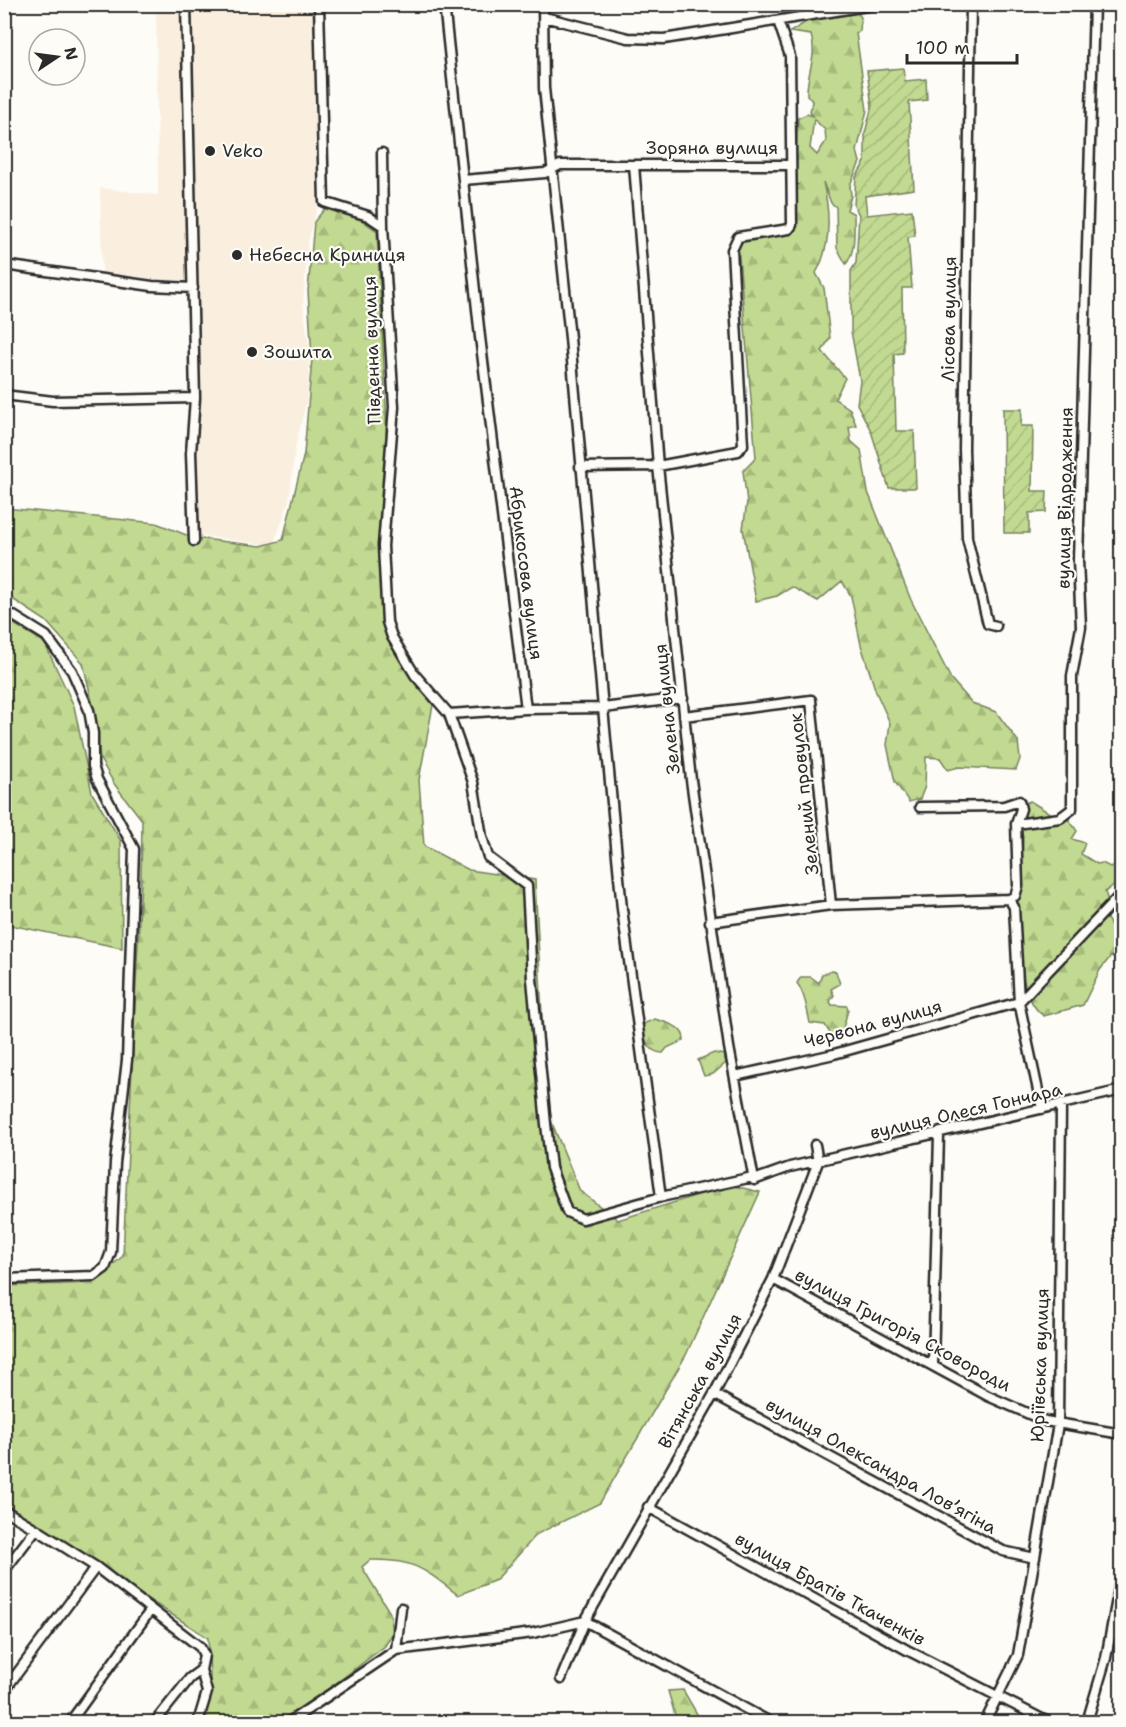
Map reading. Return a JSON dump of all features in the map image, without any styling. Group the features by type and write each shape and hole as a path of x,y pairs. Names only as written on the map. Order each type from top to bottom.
{"street":[{"path":"186,4 195,398 191,453 194,541"},
{"path":"319,4 324,202 368,216 383,226"},
{"name":"Абрикосова вулиця","path":"444,4 480,337 526,710"},
{"path":"543,4 544,88 570,338 621,909 661,1197"},
{"path":"544,17 628,38 664,39 879,4"},
{"name":"Лісова вулиця","path":"970,4 964,449 967,538 988,624 996,626"},
{"name":"вулиця Відродження","path":"1016,824 1060,818 1071,809 1072,676 1081,627 1078,560 1094,4"},
{"path":"580,467 658,466 738,451 743,445 732,250 738,237 789,229 792,225 790,56 778,21"},
{"name":"Південна вулиця","path":"382,153 383,226 394,407 383,546 384,606 392,637 415,675 449,714"},
{"name":"Зоряна вулиця","path":"463,180 545,173 560,165 790,165"},
{"name":"Зелена вулиця","path":"634,165 658,466 684,716 710,922 753,1177"},
{"path":"4,265 152,286 193,288"},
{"path":"4,394 53,401 195,398"},
{"path":"4,610 46,636 72,671 89,710 93,733 93,766 97,779 134,849 127,1060 115,1163 111,1252 105,1268 94,1276 4,1279"},
{"path":"682,698 603,708 449,714 473,782 482,837 488,857 527,886 551,1168 567,1212 583,1219 661,1197 753,1177 754,1180 759,1179 790,1167 818,1162 815,1145"},
{"name":"Зелений провулок","path":"684,716 811,700 831,905"},
{"path":"710,922 831,905 1009,899 1015,896 1018,886 1016,824 1021,809 1019,801 1005,806 920,807"},
{"path":"1019,1002 1122,893"},
{"path":"1009,899 1014,907 1019,1002 1042,1109"},
{"name":"Червона вулиця","path":"735,1076 834,1054 1019,1002"},
{"name":"вулиця Олеся Гончара","path":"818,1162 1122,1090"},
{"name":"Юріївська вулиця","path":"985,1722 1018,1655 1058,1425 1061,1106"},
{"path":"933,1365 939,1135"},
{"name":"Вітянська вулиця","path":"561,1678 585,1622 714,1394 773,1279 810,1176 818,1162"},
{"path":"805,1166 810,1169 810,1176"},
{"name":"вулиця Григорія Сковороди","path":"773,1279 988,1396 1046,1422 1122,1434"},
{"name":"вулиця Олександра Ловʼягіна","path":"714,1394 1003,1551 1035,1558"},
{"name":"вулиця Братів Ткаченків","path":"648,1507 998,1699 1048,1722"},
{"path":"4,1510 96,1567 150,1611 200,1647 204,1655 201,1670 207,1692 198,1722"},
{"path":"4,1571 36,1529"},
{"path":"4,1691 96,1567"},
{"path":"1088,1722 1106,1658 1122,1572"},
{"path":"396,1650 401,1608"},
{"path":"70,1722 150,1611"},
{"path":"289,1722 396,1650 533,1633 585,1622 770,1722"},
{"path":"155,1722 190,1678 201,1670"}],"shaded area":[{"path":"156,5 313,5 317,208 308,242 303,304 309,347 309,374 307,399 295,448 289,502 273,546 198,535 194,450 189,447 191,387 189,280 160,280 102,272 100,188 158,195"}],"green space":[{"path":"852,7 861,17 860,31 856,33 867,110 857,151 860,162 850,185 851,196 847,210 854,214 854,233 853,247 846,264 837,248 836,207 831,203 823,182 828,228 825,251 816,273 824,288 830,338 822,351 845,378 835,399 850,409 856,425 849,427 851,441 861,450 868,492 911,600 951,679 972,703 996,712 1018,741 1020,759 1016,770 959,767 948,770 940,758 926,757 925,786 920,799 909,802 895,782 887,745 890,723 876,692 861,645 851,596 842,581 818,601 792,587 777,596 756,601 743,529 747,502 743,471 756,458 738,245 750,237 795,230 797,212 793,194 798,118 807,114 813,116 810,112 812,101 807,95 813,43 811,35 790,32 817,15","holes":["814,119 825,130 826,141 817,155 810,148"]},
{"path":"903,68 905,81 926,79 927,100 909,102 914,189 865,196 867,215 912,210 915,236 908,237 912,288 902,288 903,353 894,354 896,431 914,431 916,488 889,488 871,431 857,404 860,380 851,331 851,271 856,263 859,215 854,205 856,177 865,162 865,133 872,106 867,71"},
{"path":"327,206 356,216 377,231 386,407 389,603 392,637 405,667 433,705 419,780 424,846 469,870 535,880 547,1111 580,1191 618,1220 730,1185 760,1192 686,1355 600,1503 537,1534 496,1580 458,1595 418,1567 398,1561 370,1560 362,1567 390,1613 393,1632 385,1646 285,1722 203,1722 211,1694 208,1638 5,1506 4,1286 92,1283 123,1256 142,820 115,785 100,759 95,714 83,663 46,621 5,594 5,508 156,523 194,538 261,546 283,540 304,454 312,358 308,291 314,222"},
{"path":"1120,262 1122,263 1121,316 1118,315"},
{"path":"1003,409 1022,409 1021,426 1033,426 1032,491 1047,491 1046,512 1029,513 1029,533 1004,533"},
{"path":"4,618 44,642 74,706 92,793 121,841 122,948 5,924"},
{"path":"1030,801 1051,814 1067,817 1077,831 1072,839 1085,843 1081,854 1097,864 1102,863 1110,867 1116,864 1121,867 1121,879 1105,892 1110,907 1105,914 1115,934 1121,935 1121,961 1111,956 1100,970 1083,1005 1044,1016 1035,1007 1028,994 1020,960 1016,894 1020,887 1023,837 1016,812 1017,806"},
{"path":"836,972 840,984 831,989 834,995 830,1002 832,1005 847,1006 848,1010 840,1039 834,1040 825,1025 810,1023 804,997 797,983 801,977 811,977 819,983 822,974"},
{"path":"655,1019 677,1028 681,1031 684,1040 667,1048 663,1053 654,1051 646,1040 642,1027 645,1023"},
{"path":"714,1053 724,1055 726,1063 713,1074 704,1076 698,1060"},
{"path":"683,1690 697,1714 706,1722 677,1722 668,1691"}],"place":[{"name":"Veko","path":"210,151"},
{"name":"Небесна Криниця","path":"237,255"},
{"name":"Зошита","path":"252,352"}]}
